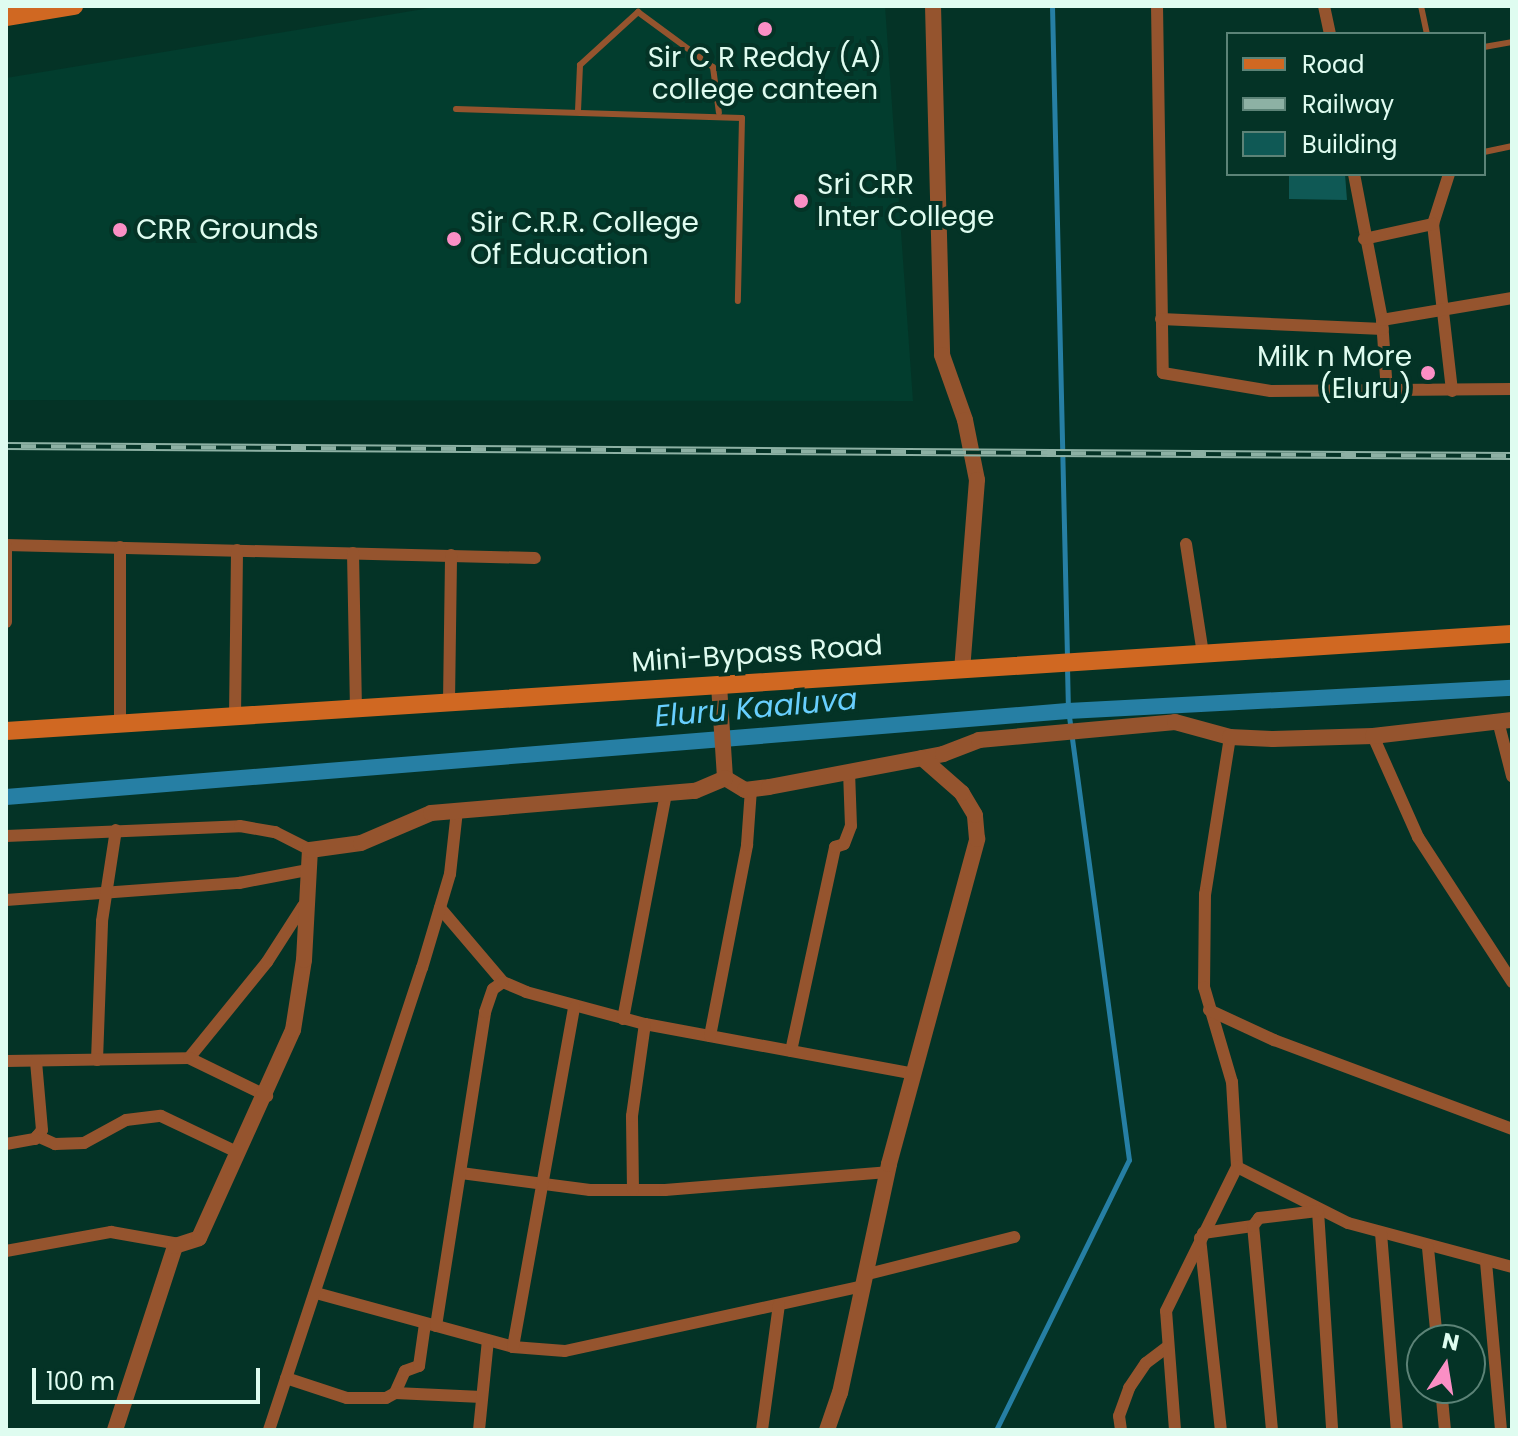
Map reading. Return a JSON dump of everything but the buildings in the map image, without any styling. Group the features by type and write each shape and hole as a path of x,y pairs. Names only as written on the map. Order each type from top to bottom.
{"main road":[{"path":"6,17 74,6"},
{"name":"Mini-Bypass Road","path":"6,731 1512,634"}],"street":[{"path":"933,6 942,355 965,420 977,480 966,669"},
{"path":"1157,6 1161,319 1166,376 1244,390 1387,392 1512,389"},
{"path":"1324,6 1330,32"},
{"path":"1354,176 1382,325 1387,392"},
{"path":"1448,176 1433,224 1452,391"},
{"path":"1364,239 1433,224"},
{"path":"1161,319 1382,325 1512,298"},
{"path":"1186,544 1203,654"},
{"path":"6,622 6,545 535,558"},
{"path":"120,547 120,724"},
{"path":"235,716 237,550"},
{"path":"353,553 356,708"},
{"path":"449,702 451,555"},
{"path":"719,685 725,778"},
{"path":"6,836 240,826 275,832 310,850 332,848 361,843 431,813 695,791 725,778 751,789 922,758 979,740 1175,722 1230,737 1373,736 1505,720 1512,776"},
{"path":"1373,736 1418,837 1512,982"},
{"path":"1175,1430 1166,1311 1237,1167 1232,1082 1204,987 1205,894 1230,737"},
{"path":"827,1430 840,1393 887,1172 977,839 975,815 962,793 922,758"},
{"path":"791,1051 835,847 844,844 851,826 849,772"},
{"path":"710,1036 747,845 751,789"},
{"path":"623,1019 666,794"},
{"path":"269,1430 440,908 459,833 457,811"},
{"path":"97,1060 107,890 116,830"},
{"path":"6,1251 111,1232 179,1244 199,1238 267,1096 293,1030 304,960 303,906 310,850"},
{"path":"6,900 107,890 239,883 307,870"},
{"path":"189,1058 267,962 303,906"},
{"path":"440,908 503,982 574,1007 645,1024 914,1074"},
{"path":"395,1393 405,1371 419,1366 431,1325 461,1173 485,1012 493,989 503,982"},
{"path":"513,1347 545,1185 574,1007"},
{"path":"1209,1010 1274,1040 1512,1129"},
{"path":"633,1190 632,1116 645,1024"},
{"path":"6,1061 189,1058 267,1096"},
{"path":"36,1061 43,1114 37,1136"},
{"path":"6,1144 37,1136 55,1144 84,1143 144,1114 185,1125 239,1153"},
{"path":"1237,1167 1318,1211 1428,1248 1512,1267"},
{"path":"461,1173 545,1185 633,1190 887,1172"},
{"path":"1272,1430 1253,1226 1259,1218 1318,1211"},
{"path":"1318,1211 1332,1430"},
{"path":"1201,1236 1253,1226"},
{"path":"1381,1233 1397,1430"},
{"path":"1201,1236 1221,1430"},
{"path":"316,1293 513,1347 565,1351 779,1305 1014,1237"},
{"path":"115,1430 165,1271 179,1244"},
{"path":"1428,1248 1435,1324"},
{"path":"1486,1262 1501,1430"},
{"path":"762,1430 779,1305"},
{"path":"479,1430 488,1340"},
{"path":"1121,1430 1119,1416 1129,1388 1146,1363 1167,1347"},
{"path":"286,1378 369,1401 395,1393 482,1397"},
{"path":"1443,1404 1445,1430"}],"lane":[{"path":"1421,6 1427,32"},
{"path":"578,111 580,65 638,9 713,67 719,113"},
{"path":"1486,47 1512,42"},
{"path":"456,109 736,114 744,126 738,301"},
{"path":"1486,152 1512,146"}],"shaded area":[{"name":"Sir C.R.R. College Of Education","path":"442,6 885,6 913,401 6,400 6,78"}],"waterway":[{"path":"1052,6 1067,657"},
{"path":"996,1430 1129,1160 1068,711 1067,667"},
{"name":"Eluru Kaaluva","path":"6,797 1068,711 1512,688"}],"railway":[{"path":"6,446 1512,456"}],"place":[{"name":"Sir C R Reddy (A) college canteen","path":"765,29"},
{"name":"Sri CRR Inter College","path":"801,201"},
{"name":"CRR Grounds","path":"120,230"},
{"name":"Sir C.R.R. College Of Education","path":"454,239"},
{"name":"Milk n More (Eluru)","path":"1428,373"}]}
